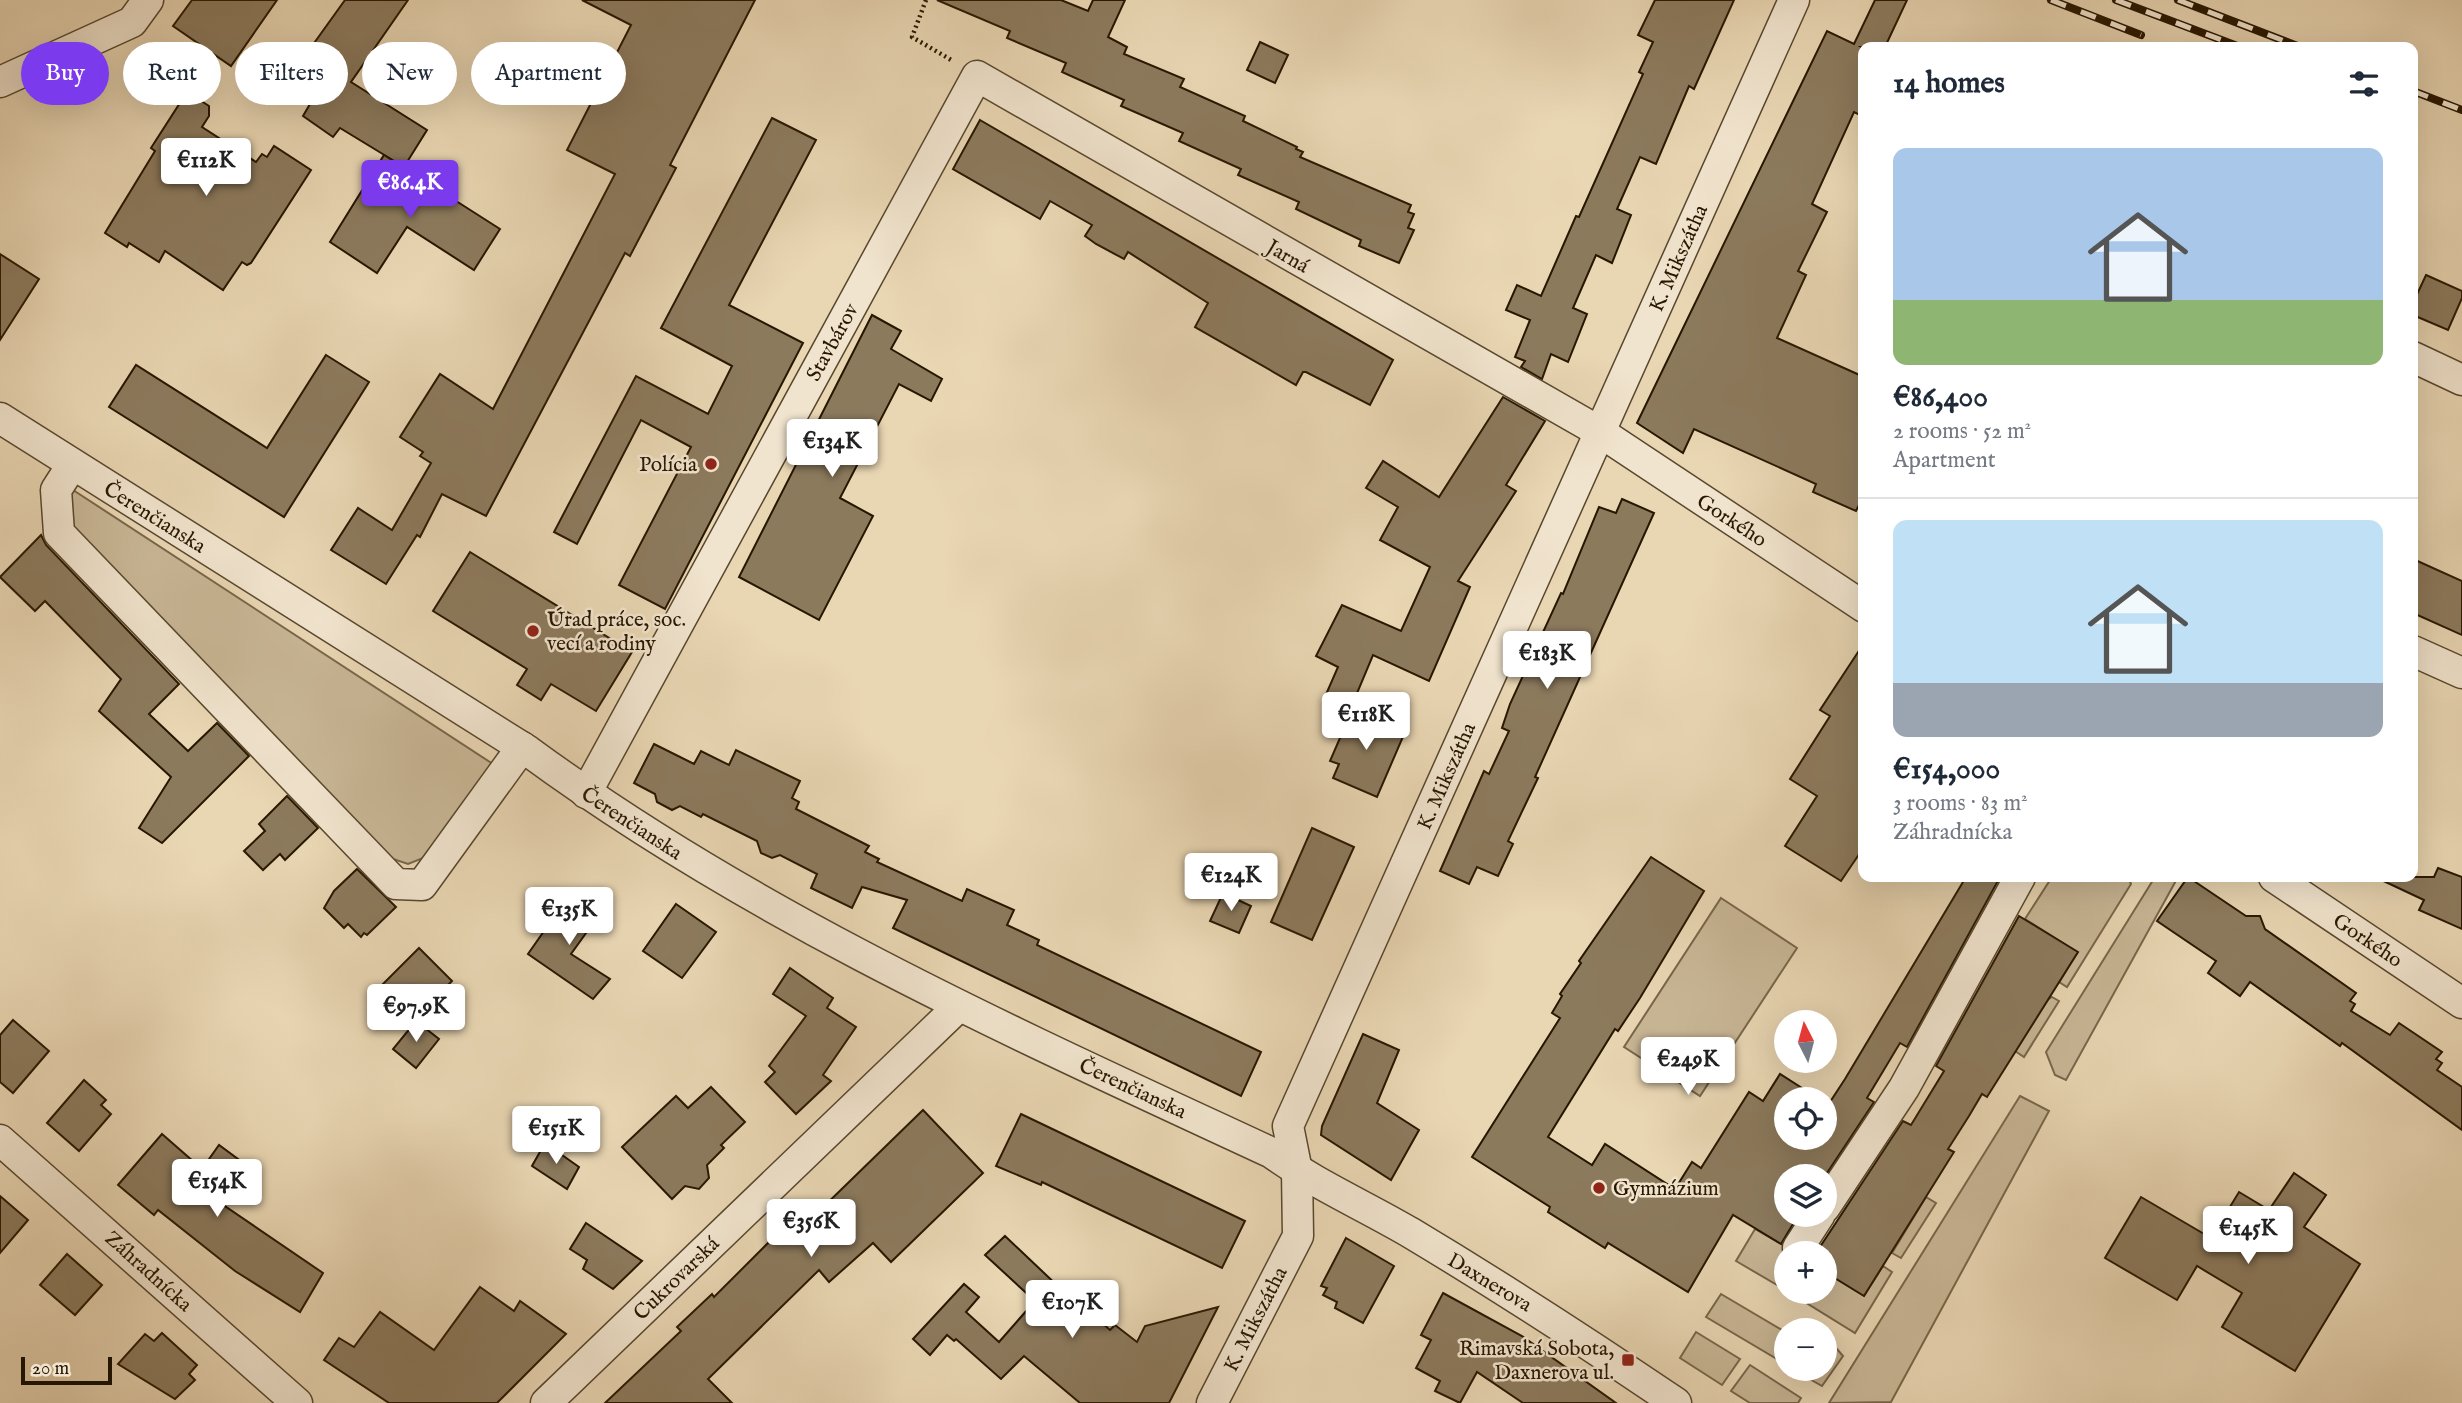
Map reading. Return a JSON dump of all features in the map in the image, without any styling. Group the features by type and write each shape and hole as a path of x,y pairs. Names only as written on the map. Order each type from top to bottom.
{"street":[{"path":"0,82 132,22 148,0"},
{"name":"K. Mikszátha","path":"1212,1403 1298,1236 1297,1171 1288,1126 1794,0"},
{"name":"Stavbárov","path":"586,793 978,76"},
{"name":"Jarná","path":"978,76 1600,432"},
{"path":"2418,360 2462,380"},
{"name":"Čerenčianska","path":"0,418 522,747 685,858 958,1007 1272,1153 1297,1171"},
{"name":"Gorkého","path":"1600,432 1858,603"},
{"path":"72,465 57,490 59,534 396,884 422,885 522,747"},
{"path":"2418,653 2462,674"},
{"path":"1837,1189 1904,1088 2017,882"},
{"name":"Gorkého","path":"2281,882 2462,1003"},
{"name":"Cukrovarská","path":"546,1403 958,1007"},
{"name":"Záhradnícka","path":"0,1140 297,1403"},
{"name":"Daxnerova","path":"1297,1171 1382,1216 1475,1272 1676,1403"}],"path":[{"path":"926,0 912,37 978,76"}],"shaded area":[{"path":"70,488 496,766 436,853 408,864 381,855 74,528 67,506"},
{"path":"2049,882 2131,884 2067,987 2059,982 2077,952 2025,919"},
{"path":"2152,882 2175,882 2066,1080 2055,1075 2046,1052"},
{"path":"1721,898 1797,948 1700,1096 1624,1047"},
{"path":"2052,997 2059,1001 2024,1057 2015,1051 2047,1000"},
{"path":"2020,1096 2049,1111 1891,1402 1829,1403"},
{"path":"1926,1197 1936,1203 1901,1258 1892,1253"},
{"path":"1755,1229 1776,1241 1774,1283 1736,1261"},
{"path":"1883,1266 1892,1272 1855,1333 1837,1322 1837,1318 1831,1318 1808,1304 1837,1304 1837,1279 1864,1296"},
{"path":"1721,1294 1774,1325 1774,1357 1706,1317"},
{"path":"1696,1332 1740,1359 1722,1385 1680,1358"},
{"path":"1837,1349 1843,1356 1837,1365"},
{"path":"1750,1365 1801,1398 1798,1403 1750,1403 1731,1391"},
{"path":"1813,1381 1826,1381 1822,1386"}],"building":[{"path":"192,0 277,0 248,42 235,42 235,60 231,66 221,59 221,42 196,42 173,26"},
{"path":"345,0 408,0 379,42 362,42 362,66 351,82 362,89 362,105 387,105 427,130 404,167 340,128 333,137 303,116 309,105 348,105 348,42 315,42"},
{"path":"582,0 755,0 670,165 676,168 630,256 625,253 486,516 442,494 420,537 417,535 386,584 331,550 358,508 392,530 431,463 420,456 423,452 400,437 440,374 493,409 615,174 567,150 590,105 626,105 626,42 622,42 631,25"},
{"path":"937,0 1061,0 1088,11 1093,0 1125,0 1108,37 1127,47 1124,54 1184,79 1180,87 1245,116 1243,121 1297,147 1296,149 1303,152 1300,157 1411,205 1408,212 1414,214 1408,228 1414,230 1399,263 1359,246 1361,240 1296,209 1299,202 1238,175 1241,169 1179,141 1183,133 1121,106 1124,100 1062,72 1066,63 1007,38 1010,31"},
{"path":"1655,0 1734,0 1694,89 1689,86 1656,164 1640,157 1617,209 1631,215 1612,263 1596,255 1573,308 1587,314 1568,362 1551,354 1542,379 1521,367 1525,361 1515,357 1530,320 1506,310 1517,285 1541,296 1576,216 1579,217 1643,74 1639,72 1653,42 1638,35"},
{"path":"1875,0 1907,0 1887,42 1858,42 1858,114 1854,112 1812,204 1827,212 1798,271 1806,275 1777,338 1858,374 1856,511 1813,492 1816,484 1694,429 1683,453 1637,423 1827,31 1854,44"},
{"path":"1260,42 1288,55 1275,83 1247,70"},
{"path":"179,105 207,105 209,116 202,127 256,162 262,154 267,157 274,146 311,170 251,263 247,265 242,262 223,290 165,251 159,262 129,243 127,247 105,233 155,151 151,148"},
{"path":"772,118 816,140 729,305 803,343 665,609 619,585 691,447 641,420 577,544 554,532 636,376 708,414 732,366 661,328"},
{"path":"980,120 1393,360 1370,405 1306,372 1303,372 1296,385 1195,327 1208,303 1128,252 1124,259 1096,244 1085,236 1092,225 1050,201 1040,219 953,169"},
{"path":"384,155 500,229 474,270 407,227 377,273 330,242"},
{"path":"0,254 39,279 0,340"},
{"path":"2426,275 2462,291 2462,298 2448,330 2418,317 2418,292"},
{"path":"872,315 901,331 891,349 942,379 931,401 899,384 840,498 873,516 819,620 739,577"},
{"path":"326,355 369,382 284,517 109,407 136,365 267,448"},
{"path":"1503,397 1545,421 1506,485 1516,491 1458,581 1470,587 1429,681 1373,655 1350,710 1324,699 1338,667 1316,656 1342,605 1401,631 1430,567 1380,540 1398,507 1366,488 1383,461 1439,497"},
{"path":"1622,499 1654,513 1535,777 1538,778 1508,841 1513,844 1498,876 1477,867 1469,884 1440,871 1484,771 1489,774 1509,731 1502,728 1510,704 1561,593 1563,594 1599,507 1616,513"},
{"path":"41,535 46,545 179,684 149,714 188,751 217,723 249,756 162,843 139,828 171,777 99,711 121,679 45,601 35,611 0,577"},
{"name":"Úrad práce, soc. vecí a rodiny","path":"470,552 632,652 596,711 551,684 541,700 517,685 527,669 433,611"},
{"path":"2418,561 2462,581 2462,635 2418,615"},
{"path":"1858,652 1858,856 1841,881 1785,846 1817,796 1790,779 1830,716 1820,710"},
{"path":"1353,708 1405,732 1377,797 1333,778 1339,764 1330,761"},
{"path":"654,744 694,764 701,751 729,765 736,750 800,781 792,798 799,802 796,809 869,846 865,852 879,859 877,862 962,901 967,889 1014,910 1007,925 1039,940 1037,945 1261,1052 1241,1096 893,928 907,900 862,887 852,908 811,888 817,874 780,855 772,858 761,853 757,841 703,814 701,817 680,806 672,810 657,802 655,794 634,783"},
{"path":"287,796 318,828 285,860 280,854 263,870 244,851 265,831 259,824"},
{"path":"1312,828 1354,847 1312,940 1271,922"},
{"path":"1651,857 1704,891 1640,998 1618,1031 1615,1029 1548,1137 1592,1165 1605,1144 1675,1189 1692,1162 1701,1168 1749,1092 1763,1101 1780,1074 1800,1087 1774,1087 1774,1150 1837,1150 1837,1091 1963,882 1997,882 1907,1047 1900,1043 1867,1098 1874,1102 1833,1164 1774,1164 1774,1227 1791,1227 1783,1241 1776,1241 1733,1215 1688,1292 1608,1243 1605,1248 1548,1212 1550,1207 1472,1157 1560,1018 1552,1013 1562,996 1560,994 1581,963 1579,961"},
{"path":"2438,868 2462,877 2462,929 2419,910 2424,900 2386,882 2418,882 2418,877 2434,877"},
{"path":"357,869 396,907 367,935 364,933 361,937 348,924 344,928 324,908 334,891"},
{"path":"2184,882 2195,882 2246,916 2260,916 2265,929 2356,993 2350,1001 2355,1004 2351,1011 2390,1035 2399,1023 2442,1052 2436,1059 2442,1063 2437,1070 2462,1087 2462,1130 2342,1043 2340,1046 2250,982 2240,996 2208,973 2216,961 2157,921"},
{"path":"1223,893 1251,906 1239,933 1210,921"},
{"path":"570,894 599,915 571,954 610,979 593,999 528,954"},
{"path":"676,904 716,932 682,978 643,951"},
{"path":"2019,916 2078,952 1987,1097 1982,1094 1948,1149 1954,1152 1864,1296 1837,1279 1837,1241 1824,1241 1833,1227 1837,1227 1837,1221 1903,1121 1911,1125 1944,1071 1936,1066"},
{"path":"419,948 452,981 417,1016 383,984"},
{"path":"790,968 833,998 827,1008 856,1027 823,1075 831,1081 796,1114 765,1082 775,1072 769,1066 806,1016 773,994"},
{"path":"13,1020 49,1051 13,1093 0,1082 0,1035"},
{"path":"416,1021 439,1039 416,1068 393,1049"},
{"path":"1363,1034 1399,1050 1377,1103 1419,1130 1391,1180 1321,1135 1322,1126"},
{"path":"84,1080 106,1100 101,1105 111,1114 79,1151 47,1123"},
{"path":"711,1087 745,1122 721,1145 724,1148 707,1165 709,1178 699,1189 685,1186 672,1199 622,1147 676,1096 688,1108"},
{"path":"923,1110 983,1173 891,1262 873,1243 829,1282 819,1270 708,1379 732,1403 605,1403 681,1331 677,1327 712,1294 714,1297 804,1207 813,1217"},
{"path":"1021,1114 1245,1221 1222,1268 1042,1182 1041,1185 996,1166"},
{"path":"162,1134 202,1169 219,1145 242,1162 216,1200 323,1273 300,1312 235,1271 158,1210 154,1215 118,1185"},
{"path":"545,1143 579,1167 567,1189 532,1166"},
{"path":"2294,1173 2326,1195 2304,1227 2360,1264 2295,1371 2222,1327 2242,1293 2197,1266 2177,1300 2105,1258 2141,1197 2211,1238 2239,1192 2269,1210"},
{"path":"0,1196 28,1220 0,1253"},
{"path":"586,1223 642,1261 613,1289 583,1269 587,1260 570,1249"},
{"path":"1005,1236 1081,1308 1083,1306 1110,1330 1115,1325 1137,1342 1145,1326 1218,1307 1169,1403 1080,1403 1024,1356 1001,1379 956,1339 954,1341 947,1335 930,1355 913,1339 964,1284 979,1297 966,1312 999,1342 1035,1301 985,1255"},
{"path":"1346,1238 1394,1266 1363,1323 1335,1308 1337,1302 1323,1295 1327,1288 1321,1286"},
{"path":"67,1254 102,1285 75,1315 40,1285"},
{"path":"480,1287 514,1311 520,1301 566,1334 497,1403 389,1403 324,1360 339,1338 354,1347 380,1312 434,1350"},
{"path":"1443,1293 1522,1336 1616,1403 1523,1403 1477,1372 1460,1403 1435,1391 1440,1381 1416,1368 1431,1340 1421,1335"},
{"path":"162,1333 197,1365 189,1374 195,1380 175,1399 118,1364 145,1334 154,1341"}],"railway":[{"path":"2051,0 2141,35"},
{"path":"2116,0 2227,42"},
{"path":"2178,0 2287,42"},
{"path":"2418,93 2462,110"}],"place":[{"name":"Polícia","path":"711,464"},
{"name":"Úrad práce, soc. vecí a rodiny","path":"533,631"},
{"name":"Gymnázium","path":"1599,1188"},
{"name":"Rimavská Sobota, Daxnerova ul.","path":"1628,1360"}]}
